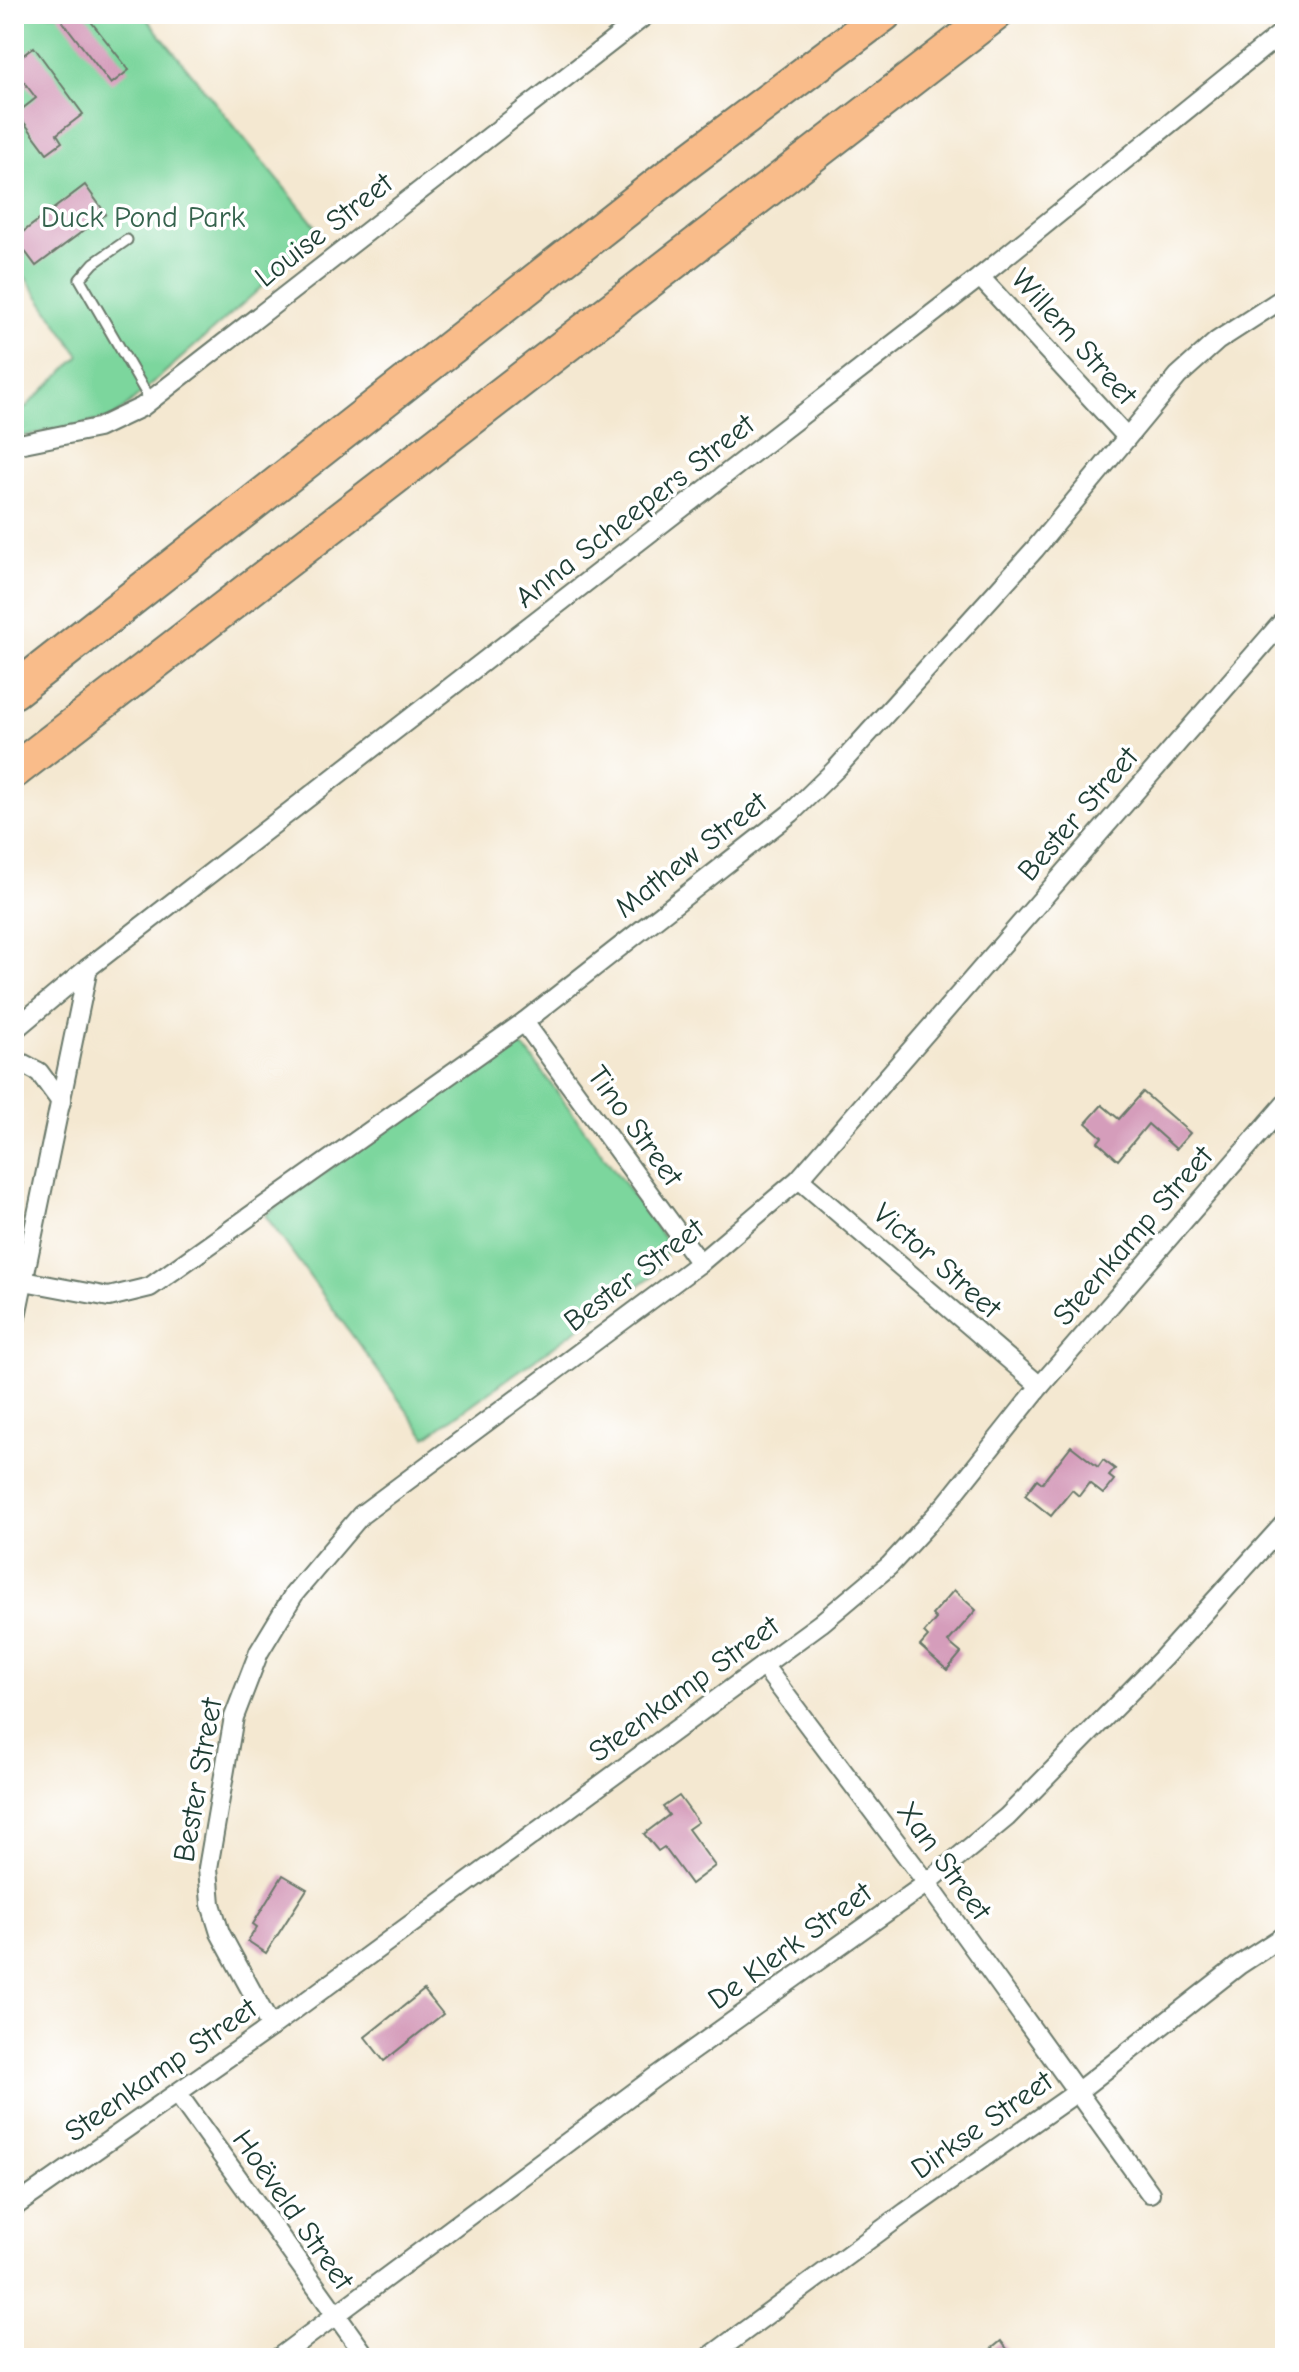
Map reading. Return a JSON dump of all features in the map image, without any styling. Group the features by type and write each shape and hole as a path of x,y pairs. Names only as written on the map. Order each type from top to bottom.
{"highway":[{"path":"14,691 679,168 884,14"},
{"path":"14,771 995,14"},
{"path":"14,684 123,607"},
{"path":"14,789 152,664"}],"street":[{"name":"Louise Street","path":"14,445 98,428 150,400 647,14"},
{"name":"Anna Scheepers Street","path":"14,1030 88,968 980,277 1285,30"},
{"name":"Willem Street","path":"980,277 1126,436"},
{"name":"Mathew Street","path":"24,1281 109,1297 150,1287 524,1022 791,813 837,768 1035,549 1178,376 1217,341 1285,297"},
{"name":"Bester Street","path":"271,2027 220,1933 211,1904 208,1868 234,1717 259,1652 294,1594 361,1515 700,1263 799,1179 1285,619"},
{"path":"14,1326 88,968"},
{"name":"Tino Street","path":"524,1022 700,1263"},
{"path":"14,1059 39,1072 61,1102"},
{"name":"Steenkamp Street","path":"14,2207 271,2027 763,1665 889,1566 946,1504 1040,1386 1285,1104"},
{"name":"Victor Street","path":"799,1179 1040,1386"},
{"name":"De Klerk Street","path":"278,2358 655,2077 927,1883 1007,1817 1072,1752 1285,1523"},
{"name":"Xan Street","path":"763,1665 927,1883 1150,2193"},
{"name":"Dirkse Street","path":"708,2358 1077,2092 1239,1965 1285,1935"},
{"name":"Hoëveld Street","path":"177,2093 367,2358"}],"lane":[{"path":"127,240 94,263 80,279 150,400"}],"green space":[{"name":"Duck Pond Park","path":"14,14 143,14 322,234 113,418 14,438 14,418 80,356 14,261"},
{"path":"516,1043 527,1051 664,1238 665,1259 652,1276 426,1437 265,1215 505,1044"}],"building":[{"path":"57,14 85,14 129,70 111,84"},
{"path":"34,47 83,114 57,134 62,142 47,153 17,113 36,98 14,69 14,62"},
{"path":"85,185 106,214 36,266 15,238"},
{"path":"1143,1092 1190,1133 1176,1149 1148,1124 1118,1160 1098,1142 1102,1137 1086,1123 1102,1105 1119,1119"},
{"path":"1071,1446 1098,1467 1103,1460 1115,1469 1109,1476 1114,1480 1103,1494 1089,1483 1079,1496 1072,1490 1051,1516 1025,1495 1037,1479 1042,1483"},
{"path":"954,1590 976,1610 948,1642 961,1653 947,1670 920,1646 928,1637 924,1633 936,1619 932,1615"},
{"path":"679,1796 698,1822 688,1829 715,1866 691,1884 664,1847 658,1851 644,1834 669,1815 663,1807"},
{"path":"283,1875 307,1889 266,1953 248,1941 257,1927 253,1924"},
{"path":"424,1990 443,2014 384,2061 365,2037"},
{"path":"1001,2341 1014,2358 980,2358"}]}
